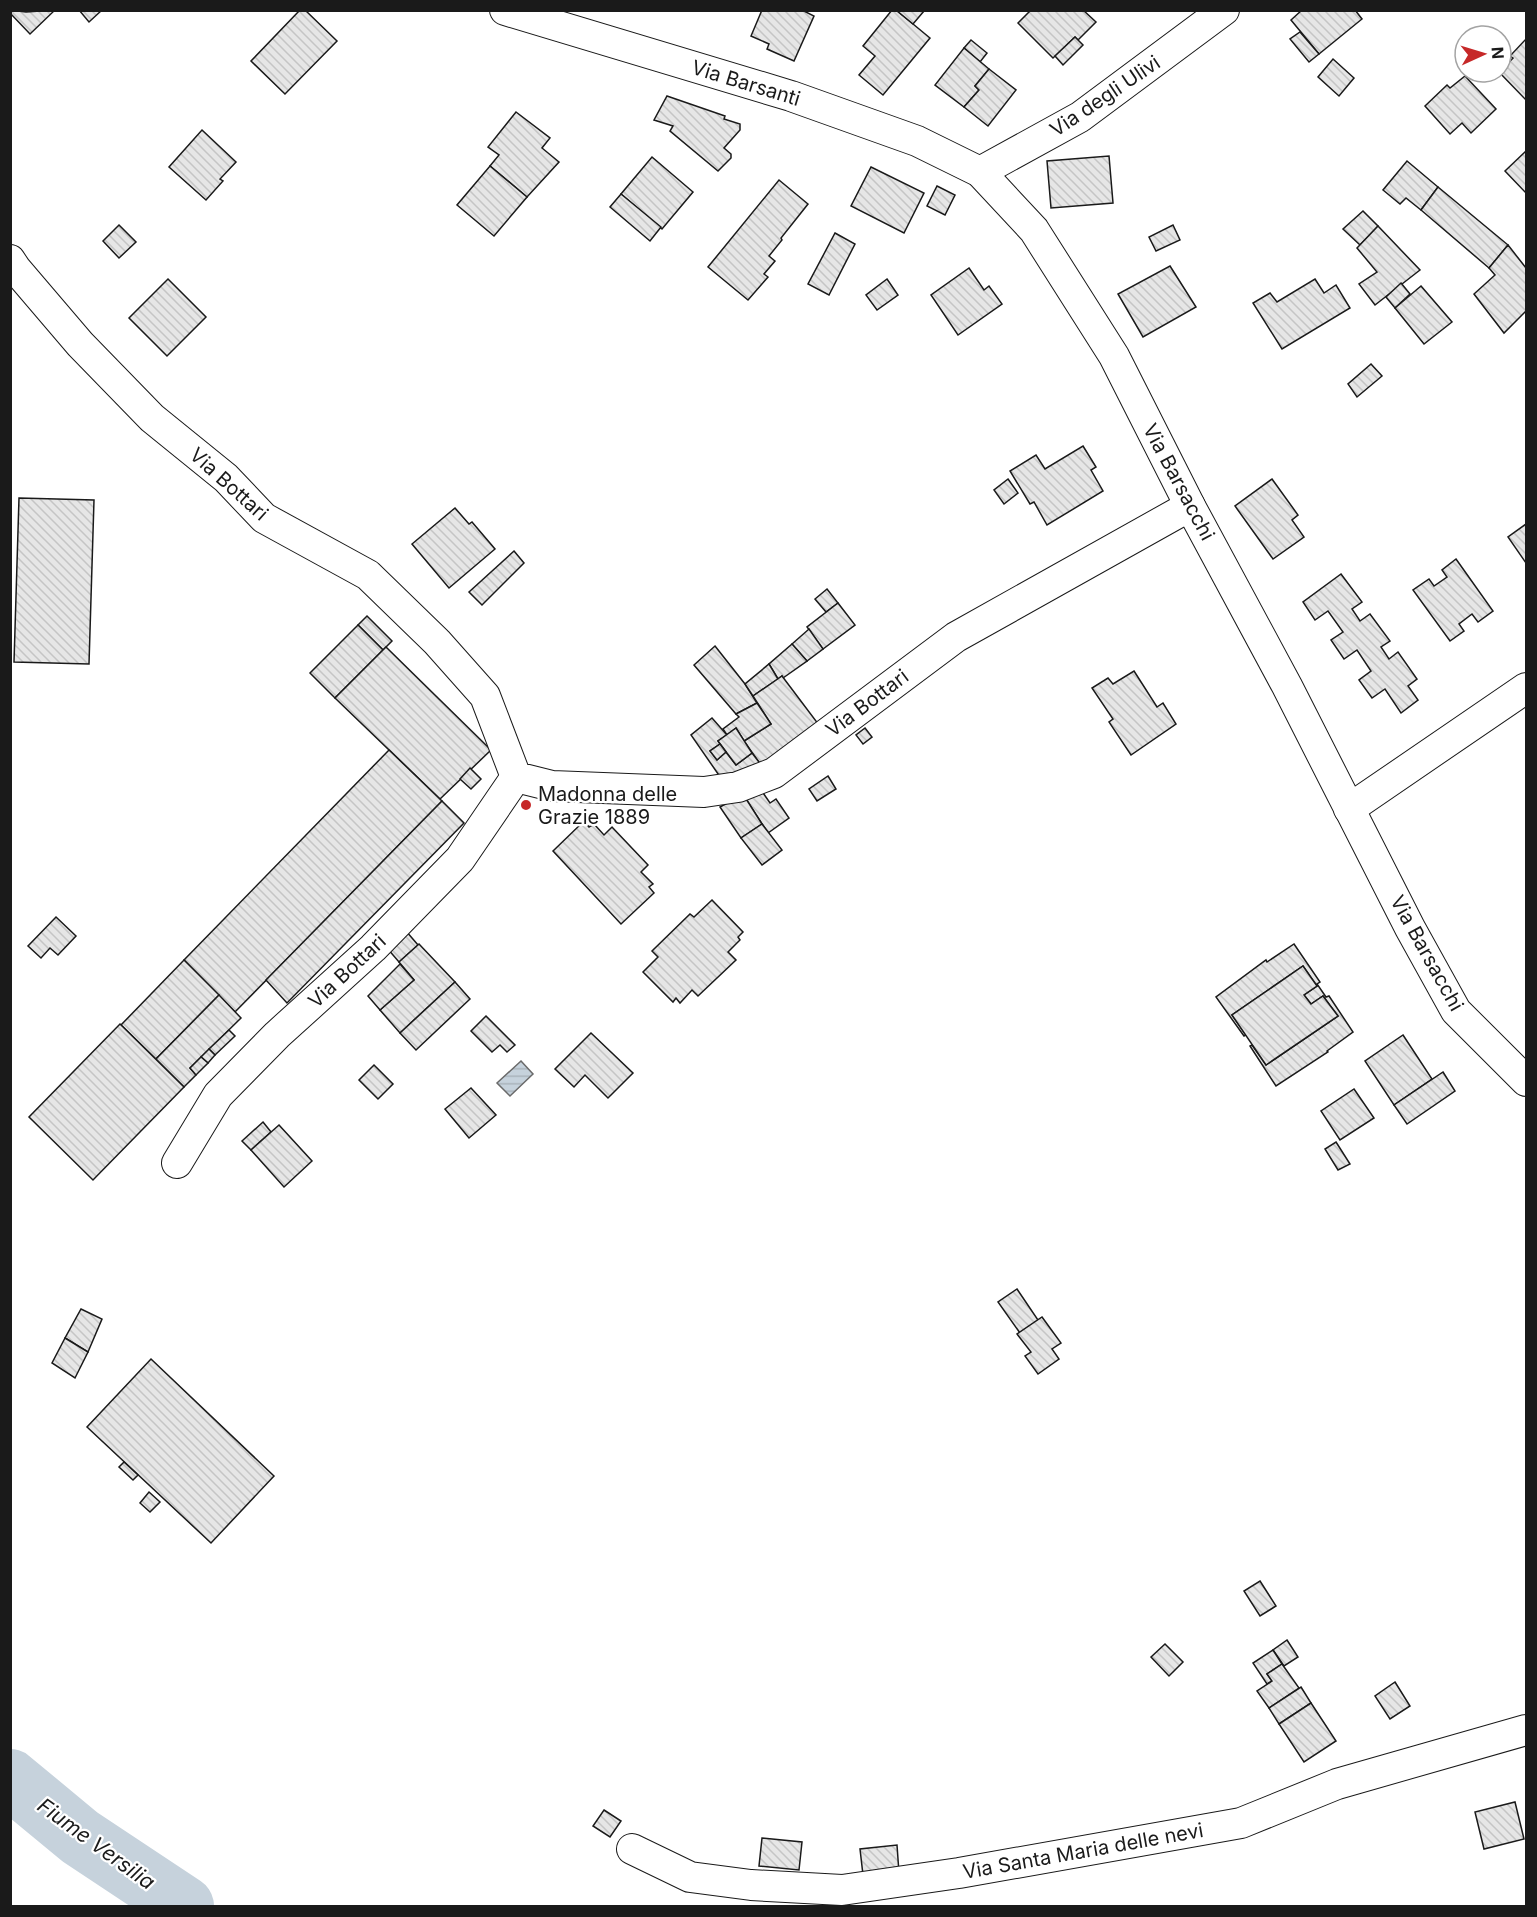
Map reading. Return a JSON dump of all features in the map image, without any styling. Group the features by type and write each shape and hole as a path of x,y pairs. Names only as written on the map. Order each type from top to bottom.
{"street":[{"name":"Via Barsanti","path":"505,10 791,96 917,141 980,172"},
{"name":"Via degli Ulivi","path":"980,172 1080,117 1224,10"},
{"name":"Via Barsacchi","path":"980,172 1034,230 1114,356 1190,506 1238,592 1456,1011 1527,1081"},
{"name":"Via Bottari","path":"10,260 80,344 152,418 226,478 264,518 368,575 437,642 485,696 516,777"},
{"name":"Via Bottari","path":"516,777 552,786 704,792 738,787 759,780 774,773 956,637 1190,506"},
{"path":"1349,809 1527,688"},
{"name":"Via Bottari","path":"177,1163 218,1095 277,1035 373,948 460,860 516,777"},
{"name":"Via Santa Maria delle nevi","path":"632,1849 690,1877 751,1886 842,1890 959,1873 1241,1823 1337,1784 1527,1730"}],"shaded area":[{"path":"521,1061 533,1074 510,1096 497,1083"}],"building":[{"path":"10,10 26,12 55,10 30,34 10,13"},
{"path":"79,10 102,10 89,22"},
{"path":"300,10 305,10 337,41 285,94 251,61"},
{"path":"762,10 802,10 814,16 794,61 767,49 769,44 751,36"},
{"path":"892,10 896,10 930,38 883,95 859,75 875,56 863,46"},
{"path":"896,10 923,10 924,11 913,24"},
{"path":"1031,10 1083,10 1096,22 1078,40 1075,37 1053,58 1018,23"},
{"path":"1302,10 1355,10 1362,19 1319,54 1291,20"},
{"path":"1300,32 1319,54 1309,62 1290,39"},
{"path":"1075,37 1083,45 1063,65 1055,56"},
{"path":"1526,39 1526,100 1511,84 1513,84 1513,53"},
{"path":"971,40 987,53 980,62 964,48"},
{"path":"964,48 989,69 975,86 979,90 964,107 935,85"},
{"path":"1333,59 1354,78 1339,96 1318,77"},
{"path":"989,69 1016,90 988,126 964,107 979,90 975,86"},
{"path":"1455,84 1473,84 1496,109 1471,133 1462,123 1450,134 1425,106 1447,85 1450,88"},
{"path":"667,96 725,116 724,119 740,124 740,130 724,148 731,154 731,158 718,171 670,131 673,126 654,120"},
{"path":"516,112 550,138 542,148 559,162 527,197 490,166 499,155 488,147"},
{"path":"202,130 236,162 220,179 223,181 206,200 169,167"},
{"path":"1526,151 1526,193 1505,171"},
{"path":"1109,156 1113,203 1051,208 1047,161"},
{"path":"652,157 693,192 662,229 621,194"},
{"path":"1407,161 1438,187 1421,210 1406,198 1400,204 1383,190"},
{"path":"490,166 527,197 494,236 457,205"},
{"path":"871,167 924,193 904,233 851,206"},
{"path":"779,180 808,204 769,256 775,261 764,274 768,277 748,300 708,267"},
{"path":"937,186 955,195 945,215 927,206"},
{"path":"1438,187 1508,245 1489,268 1421,210"},
{"path":"621,194 661,227 650,241 610,207"},
{"path":"1363,211 1378,226 1360,245 1343,229"},
{"path":"119,225 136,242 119,258 103,241"},
{"path":"1173,225 1180,240 1156,251 1149,237"},
{"path":"1378,226 1420,270 1375,305 1359,284 1377,272 1357,248"},
{"path":"835,233 855,244 829,295 808,284"},
{"path":"1508,245 1526,268 1526,311 1504,333 1474,294 1495,275 1489,268"},
{"path":"1170,266 1196,307 1143,337 1118,294"},
{"path":"969,268 984,290 989,286 1002,304 958,335 931,295"},
{"path":"168,279 206,317 167,356 129,318"},
{"path":"887,279 898,295 877,310 866,295"},
{"path":"1315,279 1324,293 1336,285 1350,308 1282,349 1253,303 1270,293 1277,302"},
{"path":"1401,283 1410,294 1395,308 1386,297"},
{"path":"1421,286 1452,322 1424,344 1395,308"},
{"path":"1371,364 1382,376 1357,397 1348,384"},
{"path":"1083,446 1096,467 1091,470 1103,491 1047,525 1034,502 1030,504 1010,471 1036,455 1045,469"},
{"path":"1008,479 1018,493 1004,504 994,490"},
{"path":"1272,479 1298,515 1292,520 1304,537 1273,559 1235,506"},
{"path":"19,498 94,500 89,664 14,662"},
{"path":"455,508 469,524 472,522 495,549 449,588 412,544"},
{"path":"1526,524 1526,563 1508,537"},
{"path":"514,551 524,563 482,605 469,592"},
{"path":"1456,559 1493,611 1478,622 1472,614 1459,624 1464,631 1450,641 1413,590 1429,579 1434,586 1447,577 1442,570"},
{"path":"1341,574 1362,602 1352,609 1360,621 1370,614 1390,641 1381,647 1389,659 1398,652 1417,679 1408,686 1418,700 1401,713 1385,689 1372,698 1359,680 1371,671 1357,650 1344,659 1331,640 1343,632 1328,611 1315,620 1303,602"},
{"path":"827,589 838,603 826,612 815,599"},
{"path":"838,603 855,625 823,649 807,627"},
{"path":"367,616 392,641 383,650 358,625"},
{"path":"358,625 383,650 335,698 310,673"},
{"path":"809,629 823,649 807,661 792,644"},
{"path":"792,644 807,661 778,679 769,664"},
{"path":"715,646 757,703 736,714 694,665"},
{"path":"386,647 491,750 440,799 335,698"},
{"path":"769,664 778,679 753,696 745,684"},
{"path":"1134,671 1157,707 1163,703 1176,724 1131,755 1109,722 1113,719 1092,688 1108,678 1113,684"},
{"path":"782,676 819,725 763,768 744,741 771,724 753,696"},
{"path":"757,703 771,724 744,741 736,728 727,735 723,729 739,717 736,714"},
{"path":"712,718 727,735 710,751 717,760 726,752 736,765 752,753 762,766 723,781 691,735"},
{"path":"736,728 752,753 736,765 718,741"},
{"path":"865,728 872,737 863,744 856,735"},
{"path":"720,744 726,752 717,760 710,751"},
{"path":"389,750 442,801 235,1012 184,960"},
{"path":"470,768 481,779 471,789 460,779"},
{"path":"828,776 836,789 817,801 809,789"},
{"path":"759,787 770,803 776,799 789,818 768,833 744,796"},
{"path":"743,794 762,824 741,838 720,807"},
{"path":"442,801 464,823 287,1003 266,980"},
{"path":"584,821 589,827 594,824 604,835 612,827 648,865 641,872 653,884 649,887 654,893 621,924 553,851"},
{"path":"762,824 782,850 762,865 741,838"},
{"path":"712,900 743,932 738,937 740,940 728,952 736,960 698,996 692,990 680,1003 676,998 673,1002 643,972 658,957 652,951 690,914 694,917"},
{"path":"56,917 76,936 58,955 50,948 41,958 28,946"},
{"path":"406,931 418,945 399,962 387,948"},
{"path":"419,944 455,982 400,1033 380,1010 414,980 399,962"},
{"path":"1294,944 1320,982 1317,984 1326,997 1329,996 1353,1032 1328,1052 1276,1086 1250,1046 1252,1045 1266,1065 1338,1016 1323,996 1311,1004 1304,995 1317,986 1303,966 1232,1015 1246,1035 1244,1036 1216,997 1266,960 1267,962"},
{"path":"184,960 219,995 156,1059 121,1025"},
{"path":"400,964 414,980 380,1010 368,996"},
{"path":"1303,966 1317,986 1304,995 1311,1004 1323,996 1338,1016 1266,1065 1232,1015"},
{"path":"455,982 470,999 416,1050 400,1033"},
{"path":"219,995 241,1018 190,1068 196,1075 184,1087 156,1059"},
{"path":"486,1016 515,1045 507,1052 500,1045 492,1052 471,1031"},
{"path":"120,1024 184,1087 93,1180 29,1117"},
{"path":"229,1030 235,1036 215,1055 209,1049"},
{"path":"591,1033 633,1073 608,1098 585,1075 574,1087 555,1069"},
{"path":"1403,1035 1432,1079 1394,1105 1365,1061"},
{"path":"209,1049 215,1055 208,1063 201,1057"},
{"path":"201,1057 208,1063 196,1075 190,1068"},
{"path":"374,1065 393,1084 378,1099 359,1080"},
{"path":"1443,1072 1455,1091 1407,1124 1394,1105"},
{"path":"471,1088 496,1115 469,1138 445,1109"},
{"path":"1354,1089 1374,1118 1340,1140 1321,1111"},
{"path":"263,1122 271,1132 251,1150 242,1141"},
{"path":"279,1125 312,1161 284,1187 251,1150"},
{"path":"1336,1142 1350,1164 1338,1170 1325,1149"},
{"path":"1017,1289 1038,1320 1020,1333 998,1302"},
{"path":"81,1309 102,1319 88,1352 65,1338"},
{"path":"1042,1317 1061,1343 1052,1349 1059,1359 1038,1374 1025,1356 1031,1352 1017,1334"},
{"path":"65,1338 88,1352 75,1378 52,1363"},
{"path":"151,1359 274,1476 211,1543 87,1427"},
{"path":"124,1462 138,1475 133,1480 119,1467"},
{"path":"149,1492 160,1502 150,1512 140,1503"},
{"path":"1260,1581 1276,1606 1260,1616 1244,1591"},
{"path":"1287,1640 1298,1657 1284,1666 1273,1650"},
{"path":"1165,1644 1183,1662 1169,1676 1151,1657"},
{"path":"1273,1650 1282,1664 1267,1674 1272,1681 1267,1684 1253,1663"},
{"path":"1282,1664 1299,1688 1269,1708 1257,1691 1272,1681 1267,1674"},
{"path":"1395,1682 1410,1706 1390,1719 1375,1696"},
{"path":"1301,1687 1311,1703 1279,1724 1269,1708"},
{"path":"1311,1703 1336,1741 1304,1762 1279,1724"},
{"path":"1515,1802 1524,1839 1484,1849 1475,1812"},
{"path":"604,1810 621,1821 610,1837 593,1826"},
{"path":"762,1838 802,1842 799,1870 759,1866"},
{"path":"897,1845 899,1873 863,1875 860,1849"}],"waterway":[{"name":"Fiume Versilia","path":"10,1779 80,1837 184,1906"}],"place":[{"name":"Madonna delle Grazie 1889","path":"526,805"}]}
